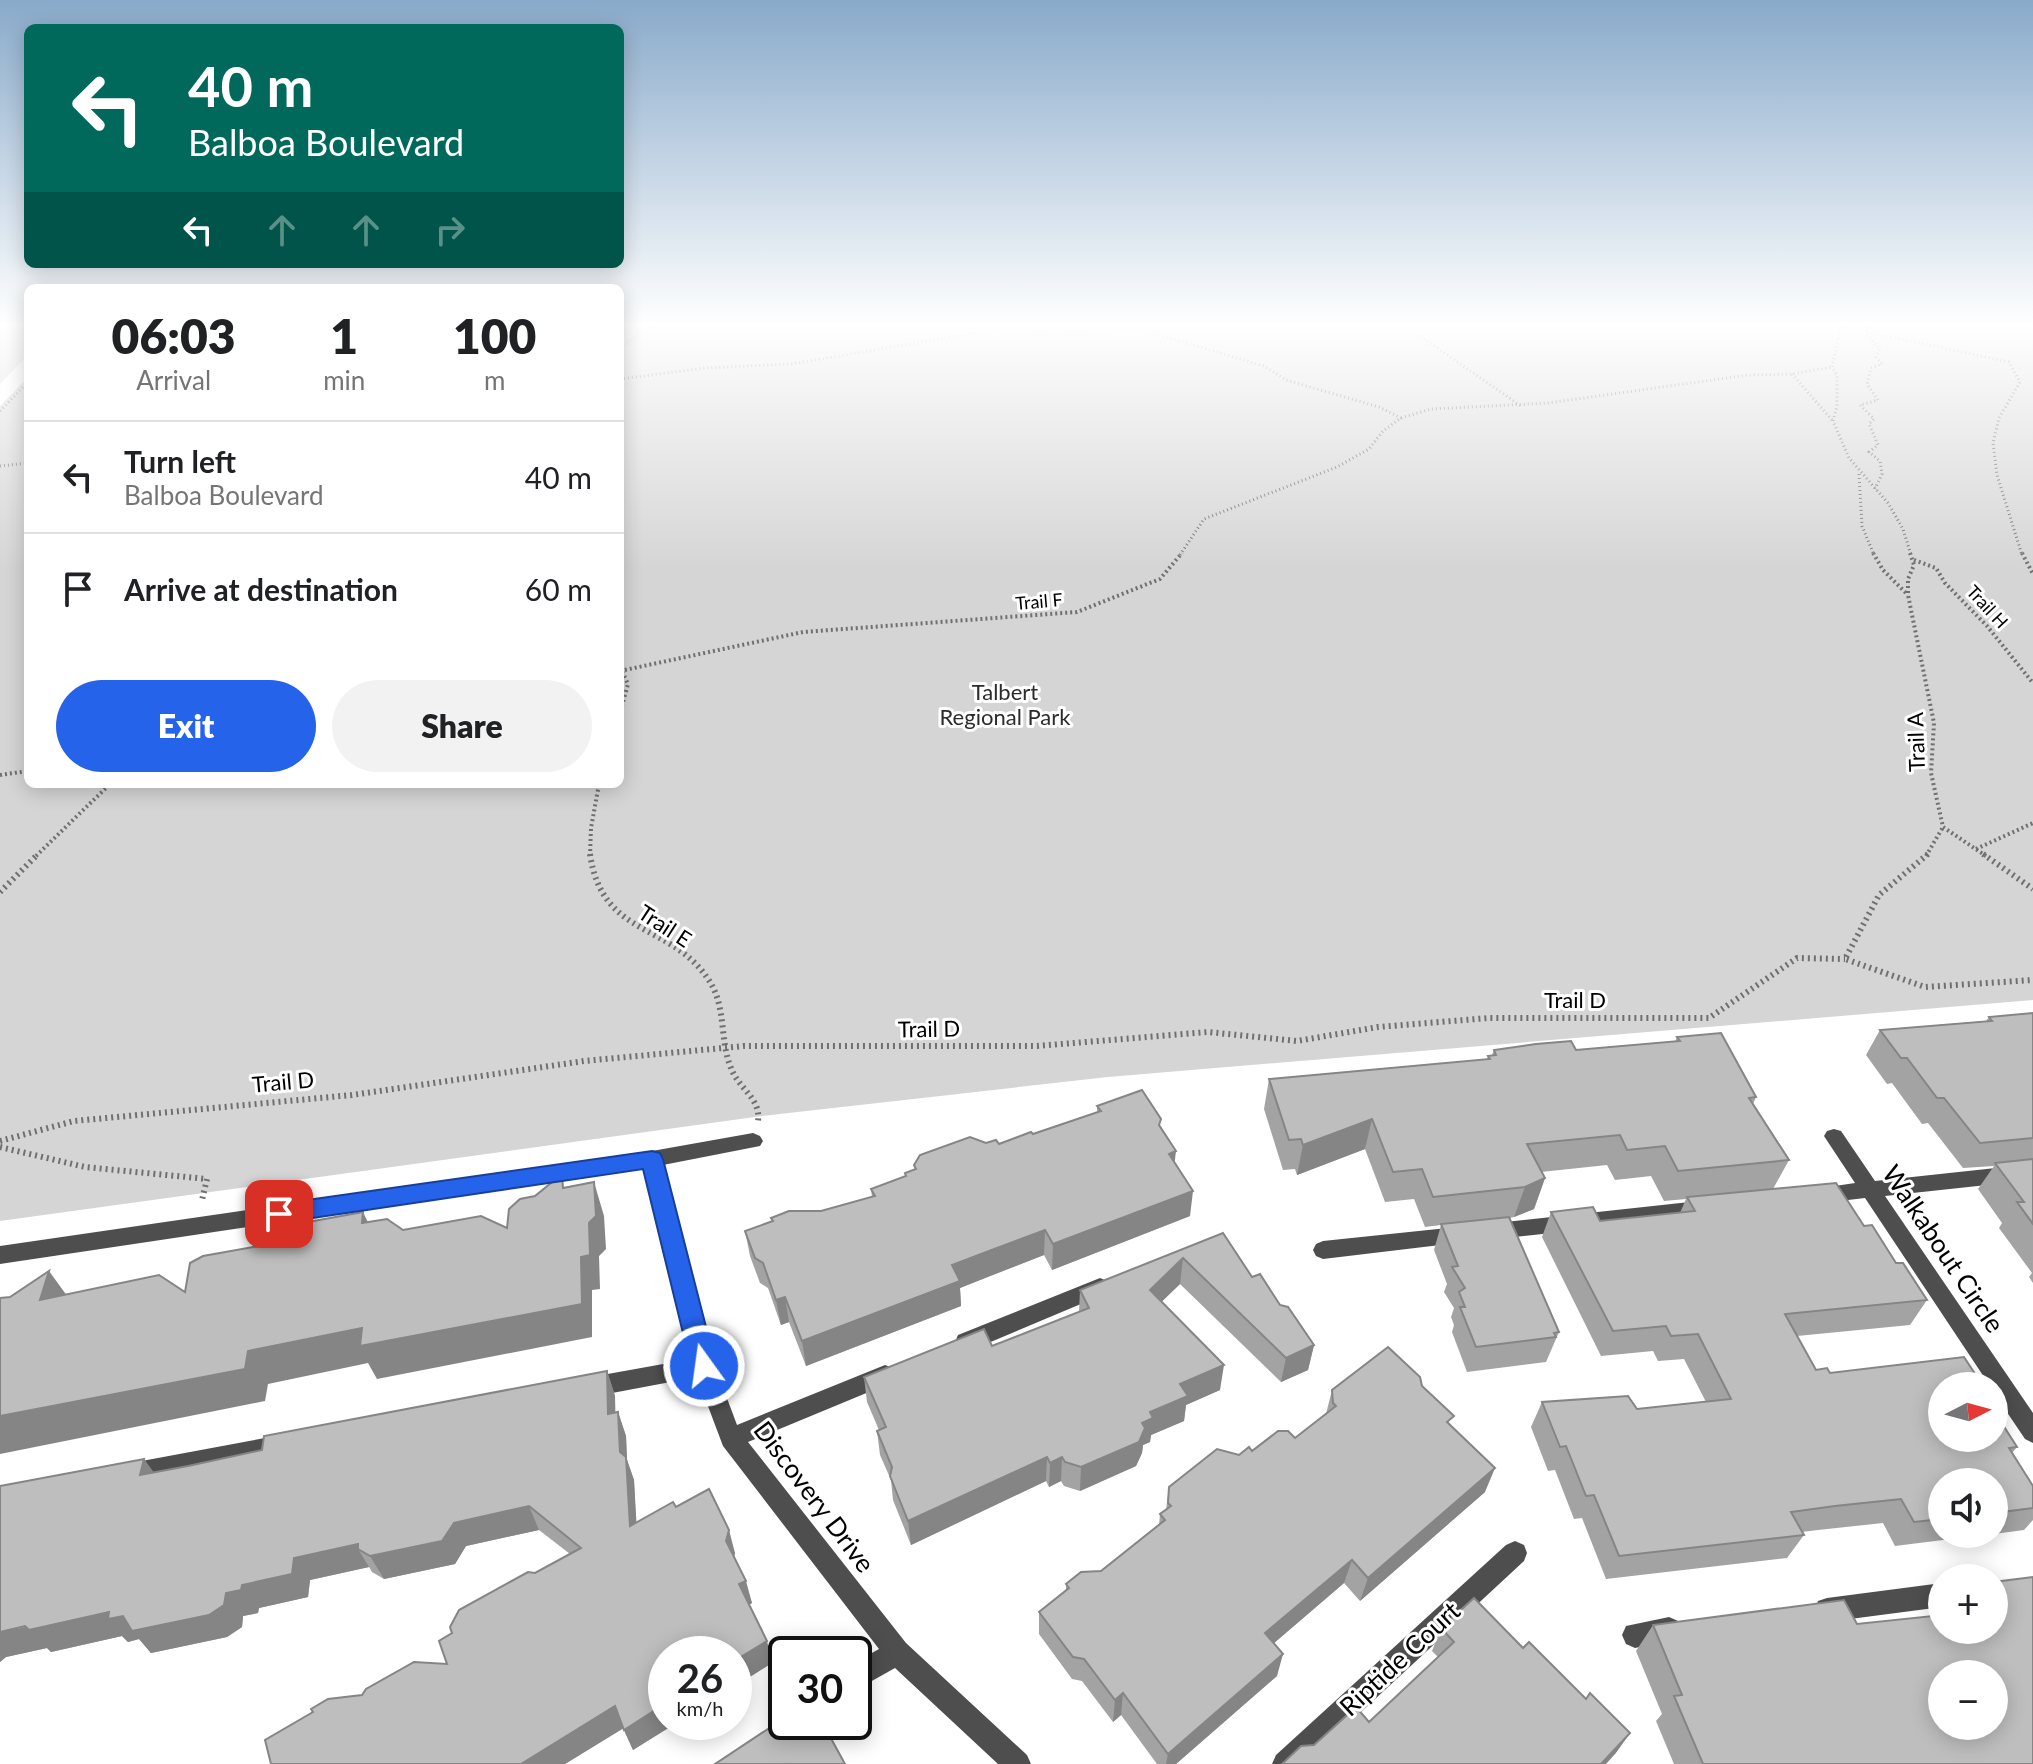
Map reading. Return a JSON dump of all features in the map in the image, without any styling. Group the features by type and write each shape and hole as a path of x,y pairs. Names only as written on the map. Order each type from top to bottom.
{"street":[{"name":"Walkabout Circle","path":"1834,1136 2033,1432"},
{"path":"0,1255 652,1159 753,1141"},
{"name":"Discovery Drive","path":"652,1159 704,1366 731,1438 897,1652 1018,1764"},
{"path":"1807,1197 2033,1172"},
{"path":"1323,1250 1713,1207"},
{"path":"948,1350 1122,1278"},
{"path":"563,1392 704,1366"},
{"path":"731,1438 905,1367"},
{"path":"109,1478 297,1443"},
{"name":"Riptide Court","path":"1285,1764 1515,1553"},
{"path":"1804,1613 1928,1597"},
{"path":"1635,1635 1697,1627"},
{"path":"872,1667 897,1652"}],"path":[{"path":"1373,405 1401,418 1431,409 1526,405"},
{"name":"Trail A","path":"1819,405 1833,421 1849,458 1903,529 1913,559 1908,595 1934,723 1931,773 1943,827"},
{"name":"Trail A","path":"1833,421 1837,405"},
{"path":"1860,405 1874,419 1869,424 1878,445 1869,452 1880,461 1882,474 1875,489"},
{"path":"2007,405 1994,431 1995,473 2010,514 2014,539 2033,574"},
{"name":"Trail F","path":"624,670 803,632 1077,612 1160,579 1173,566 1204,519 1337,467 1369,449 1383,431 1401,418"},
{"path":"0,466 24,463"},
{"path":"1860,473 1859,520 1867,543 1888,579 1908,595"},
{"name":"Trail H","path":"1913,559 1936,568 1945,583 1987,626 2033,683"},
{"path":"624,676 630,693 624,705"},
{"path":"0,775 24,772"},
{"path":"0,892 106,788"},
{"name":"Trail E","path":"598,788 590,829 589,864 602,893 616,914 677,949 709,980 724,1017 730,1066 737,1082 757,1104 760,1113"},
{"path":"1975,849 2033,823"},
{"path":"1845,959 1879,895 1928,854 1943,827 2033,889"},
{"name":"Trail D","path":"0,1141 74,1121 352,1095 584,1061 728,1047 1037,1046 1208,1032 1297,1041 1378,1027 1489,1018 1709,1018 1797,958 1845,959 1925,987 2033,980"},
{"path":"0,1147 85,1167 207,1179 195,1226"}],"green space":[{"name":"Talbert Regional Park","path":"24,405 24,788 624,788 624,405 2033,405 2033,1000 1108,1077 762,1116 0,1221 0,406"}],"building":[{"path":"2033,1013 2033,1138 1980,1143 1944,1098 1937,1098 1907,1058 1901,1058 1880,1030 1992,1021 1989,1017"},
{"path":"1721,1033 1756,1097 1749,1098 1789,1160 1678,1171 1665,1146 1627,1150 1620,1135 1527,1144 1545,1178 1525,1187 1433,1197 1422,1169 1393,1172 1372,1119 1303,1145 1301,1139 1289,1140 1269,1079 1490,1059 1488,1056 1496,1055 1494,1050 1536,1044 1571,1041 1576,1050 1680,1041 1677,1037"},
{"path":"1142,1090 1161,1119 1159,1125 1176,1151 1169,1154 1193,1191 1053,1244 1045,1230 952,1265 960,1281 802,1341 785,1297 776,1300 763,1263 755,1258 745,1231 773,1221 771,1218 789,1211 821,1211 875,1196 871,1189 906,1176 905,1173 916,1169 914,1165 920,1155 970,1137 986,1143 996,1140 999,1144 1101,1111 1097,1106"},
{"path":"2033,1159 2033,1224 2017,1202 2024,1202 1995,1163"},
{"path":"562,1174 563,1188 594,1182 596,1216 589,1223 590,1255 581,1257 582,1304 360,1346 362,1328 248,1351 245,1369 0,1416 0,1298 10,1297 49,1271 40,1300 159,1275 185,1292 190,1263 203,1256 265,1245 278,1239 279,1234 292,1225 363,1212 362,1223 387,1219 403,1230 481,1216 507,1228 509,1209 520,1199 535,1196"},
{"path":"1836,1183 1864,1226 1872,1225 1896,1263 1903,1263 1927,1300 1785,1314 1816,1370 1827,1368 1830,1373 1964,1357 1974,1372 1928,1372 1928,1452 2008,1452 2008,1433 2017,1447 2009,1448 2033,1486 2033,1508 2008,1511 2008,1468 1928,1468 1928,1520 1914,1522 1901,1499 1835,1506 1791,1512 1804,1535 1619,1556 1594,1495 1586,1496 1566,1446 1560,1447 1542,1402 1628,1396 1637,1409 1731,1399 1698,1334 1671,1336 1666,1326 1613,1331 1551,1212 1593,1207 1600,1221 1695,1211 1687,1197"},
{"path":"1509,1217 1559,1332 1554,1333 1556,1337 1476,1347 1460,1307 1465,1307 1459,1292 1465,1288 1452,1267 1458,1266 1441,1224"},
{"path":"1223,1233 1252,1277 1260,1274 1280,1305 1288,1307 1314,1345 1286,1358 1183,1258 1150,1290 1224,1365 1180,1384 1188,1396 1150,1412 1153,1418 1142,1423 1145,1428 1139,1442 1081,1467 1065,1462 1062,1457 1050,1463 1047,1457 908,1521 890,1476 892,1467 877,1431 886,1427 864,1377 984,1329 992,1346 1089,1308 1080,1290"},
{"path":"1388,1347 1454,1416 1447,1422 1495,1468 1368,1578 1352,1560 1265,1633 1283,1654 1168,1754 1123,1693 1115,1700 1084,1659 1073,1657 1039,1612 1069,1588 1066,1584 1081,1572 1101,1571 1165,1520 1160,1514 1171,1506 1168,1503 1169,1487 1217,1449 1239,1455 1249,1447 1252,1451 1278,1431 1288,1431 1295,1438 1336,1406 1332,1390"},
{"path":"607,1371 608,1414 618,1412 620,1452 626,1457 630,1526 673,1502 676,1507 709,1489 729,1530 726,1541 746,1581 739,1584 767,1641 752,1650 752,1636 648,1636 648,1715 624,1730 615,1706 521,1764 271,1764 265,1740 313,1712 311,1709 328,1699 362,1695 366,1689 414,1662 447,1664 439,1641 452,1633 450,1627 459,1610 528,1572 535,1573 581,1548 529,1506 454,1523 442,1541 370,1556 358,1549 358,1544 294,1558 292,1574 242,1585 241,1590 226,1593 224,1605 209,1615 132,1631 123,1616 108,1619 109,1612 29,1630 25,1626 0,1632 0,1486 144,1459 140,1475 188,1466 262,1450 264,1436"},
{"path":"2033,1577 2033,1764 1703,1764 1674,1696 1682,1695 1653,1625 1844,1600 1857,1624 1928,1616 1928,1644 2008,1644 2008,1580"},
{"path":"1474,1598 1523,1648 1529,1642 1586,1699 1590,1693 1630,1733 1601,1764 1282,1764 1301,1746 1314,1745 1356,1707 1369,1722 1454,1642 1441,1628"},
{"path":"768,1729 768,1740 832,1740 845,1764 715,1764"}],"route":[{"path":"279,1214 652,1159 704,1366"}]}
